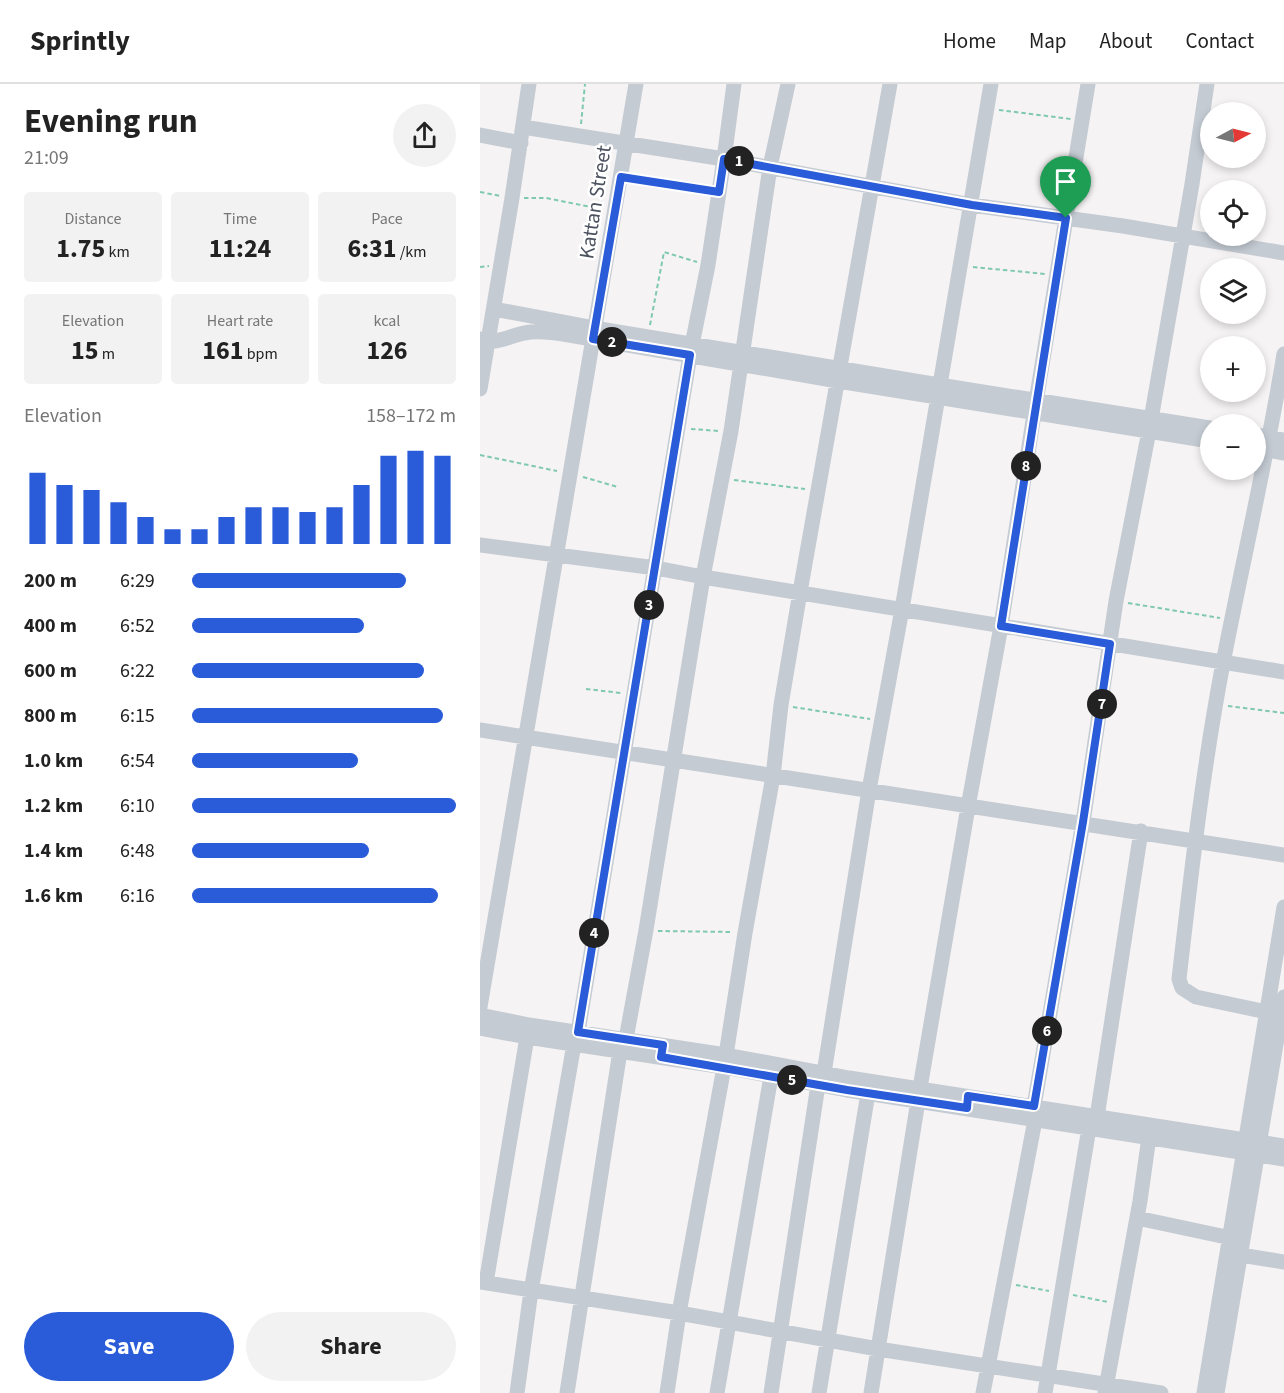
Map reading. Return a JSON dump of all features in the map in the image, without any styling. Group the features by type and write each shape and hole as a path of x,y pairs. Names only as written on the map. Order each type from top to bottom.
{"street":[{"path":"480,389 484,340 494,309 529,84"},
{"name":"Kattan Street","path":"480,1007 636,84"},
{"path":"517,1393 531,1291 656,568 691,350 708,265 734,84"},
{"path":"567,1393 623,1045 646,930 703,577 730,431 770,167 788,84"},
{"path":"667,1393 773,776 781,705 800,592 890,84"},
{"path":"771,1393 869,790 962,266 991,84"},
{"path":"871,1393 919,1095 1001,626 1088,84"},
{"path":"983,1393 1035,1113 1083,822 1116,601 1150,425 1207,84"},
{"path":"523,127 724,159 972,205 1284,253"},
{"path":"480,135 521,142"},
{"path":"494,309 594,333 839,375 1150,425 1200,428"},
{"path":"484,340 529,332 594,333 648,336 691,350"},
{"path":"1267,1012 1196,997 1182,988 1179,979 1195,840 1223,662 1284,354"},
{"path":"1150,425 1200,438"},
{"path":"1267,442 1284,453"},
{"path":"480,545 656,568 1284,672"},
{"path":"480,730 1284,855"},
{"path":"1044,1393 1093,1123 1141,831"},
{"path":"1217,1393 1241,1256 1267,1012 1284,907"},
{"path":"1204,1393 1231,1238 1283,1004"},
{"path":"480,1015 576,1038 1251,1147 1284,1159"},
{"path":"480,1028 527,1037 576,1038"},
{"path":"527,1037 483,1282 679,1313 878,1349 1048,1375 1106,1389 1161,1393"},
{"path":"725,1061 771,1076 821,1079 868,1094 919,1095"},
{"path":"717,1393 771,1076"},
{"path":"819,1393 868,1094"},
{"path":"1093,1123 1149,1137 1251,1147 1284,1146"},
{"path":"1106,1389 1149,1137"},
{"path":"1137,1218 1231,1238"},
{"path":"1241,1256 1284,1262"}],"path":[{"path":"580,136 585,84"},
{"path":"987,108 1083,121"},
{"path":"621,177 719,192"},
{"path":"480,192 512,198 546,198 615,212"},
{"path":"648,336 664,252 708,265"},
{"path":"962,266 1057,276"},
{"path":"678,428 730,431"},
{"path":"480,455 569,473 618,488"},
{"path":"722,478 818,491"},
{"path":"1116,601 1232,620"},
{"path":"586,689 633,694"},
{"path":"781,705 882,720"},
{"path":"1216,705 1284,712"},
{"path":"646,930 745,933"}],"route":[{"path":"724,159 972,205 1066,218 1001,626 1110,644 1083,822 1034,1106 968,1096 967,1108 847,1090 661,1057 663,1045 578,1032 690,355 593,339 621,177 719,192 724,159"}]}
